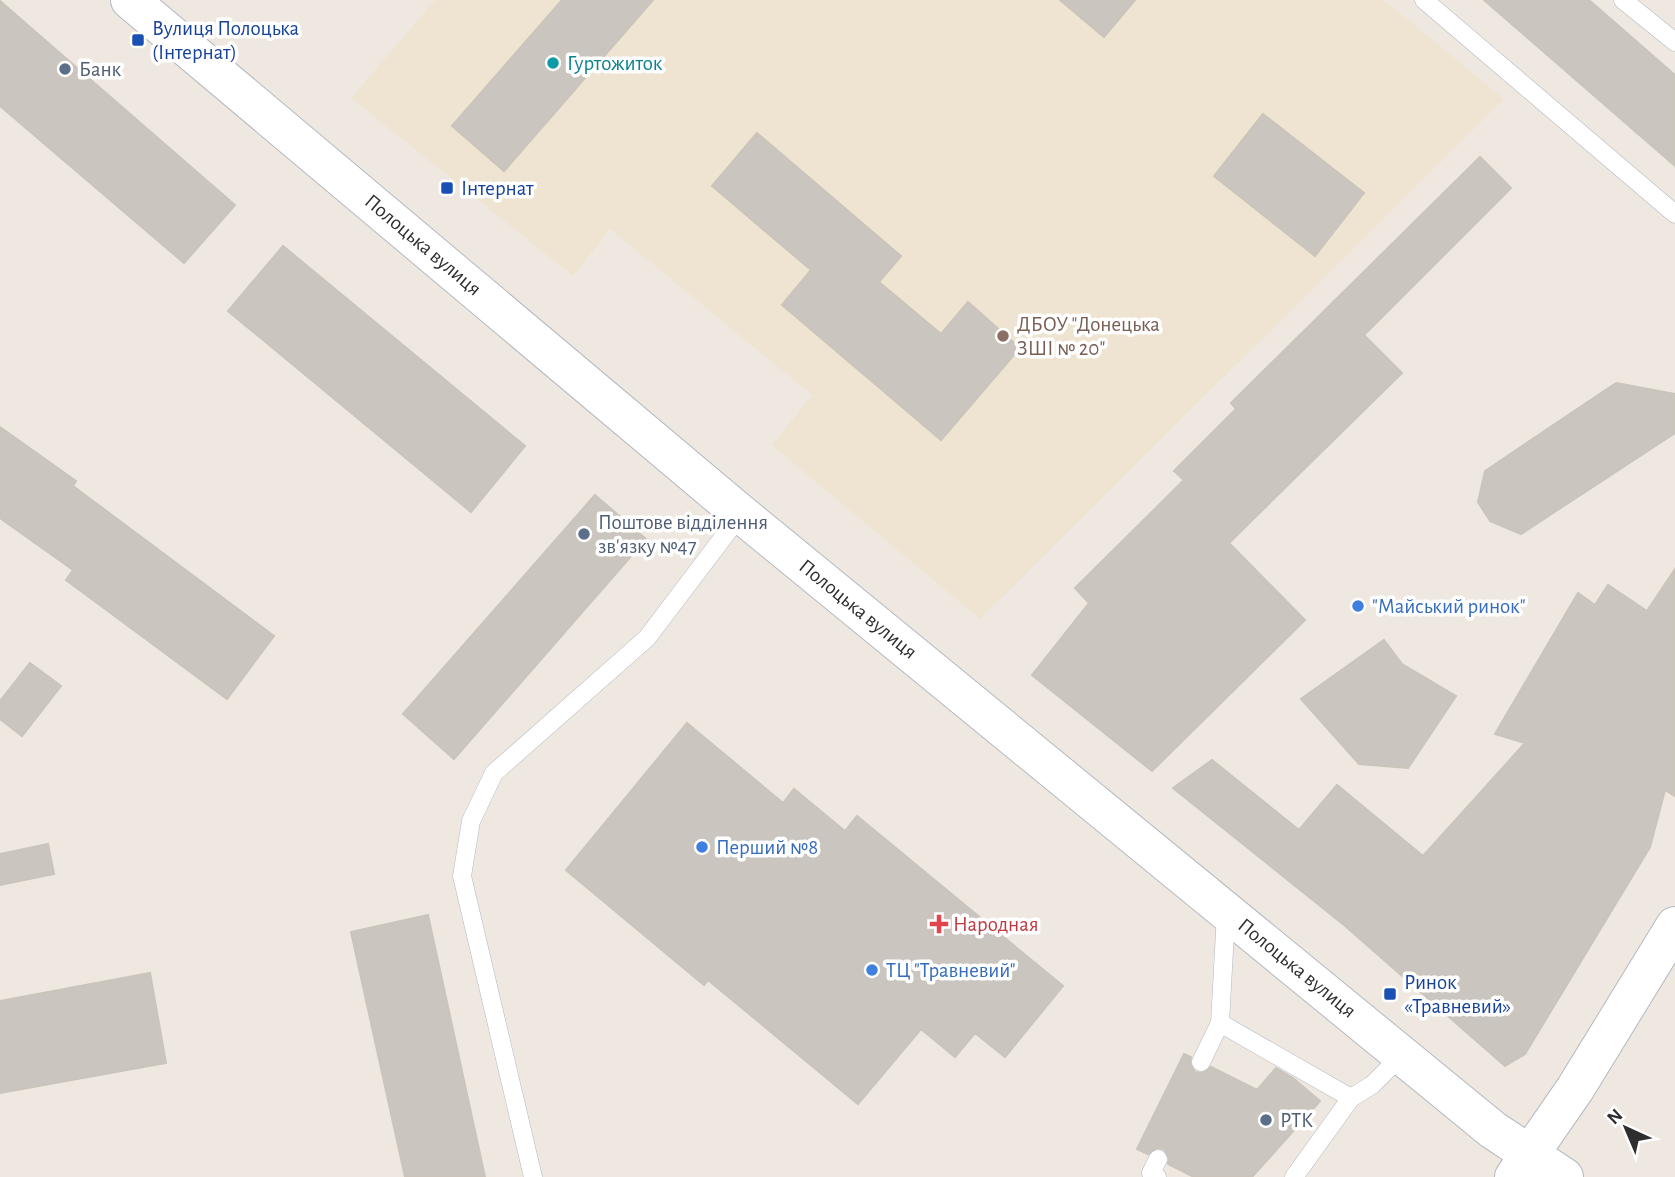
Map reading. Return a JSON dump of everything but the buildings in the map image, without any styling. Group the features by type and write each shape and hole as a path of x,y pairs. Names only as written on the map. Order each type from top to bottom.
{"main road":[{"name":"Полоцька вулиця","path":"130,0 741,514 1402,1055 1521,1166 1564,1177"},
{"path":"1521,1166 1575,1089 1675,926"}],"lane":[{"path":"1424,0 1675,214"},
{"path":"1623,0 1675,42"},
{"path":"533,1177 462,876 471,821 494,773 647,638 741,514"},
{"path":"1201,1062 1220,1023 1226,910"},
{"path":"1220,1023 1351,1098"},
{"path":"1294,1177 1351,1098 1373,1085 1402,1055"}],"shaded area":[{"name":"ДБОУ \"Донецька ЗШІ № 20\"","path":"435,0 1384,0 1504,99 980,619 772,445 812,395 610,229 573,276 351,98"}],"place":[{"name":"Вулиця Полоцька (Інтернат)","path":"138,40"},
{"name":"Гуртожиток","path":"553,63"},
{"name":"Банк","path":"65,69"},
{"name":"Інтернат","path":"447,188"},
{"name":"ДБОУ \"Донецька ЗШІ № 20\"","path":"1003,336"},
{"name":"Поштове відділення зв'язку №47","path":"584,534"},
{"name":"\"Майський ринок\"","path":"1358,606"},
{"name":"Перший №8","path":"702,847"},
{"name":"Народная","path":"939,924"},
{"name":"ТЦ \"Травневий\"","path":"872,970"},
{"name":"Ринок «Травневий»","path":"1390,994"},
{"name":"РТК","path":"1266,1120"}]}
